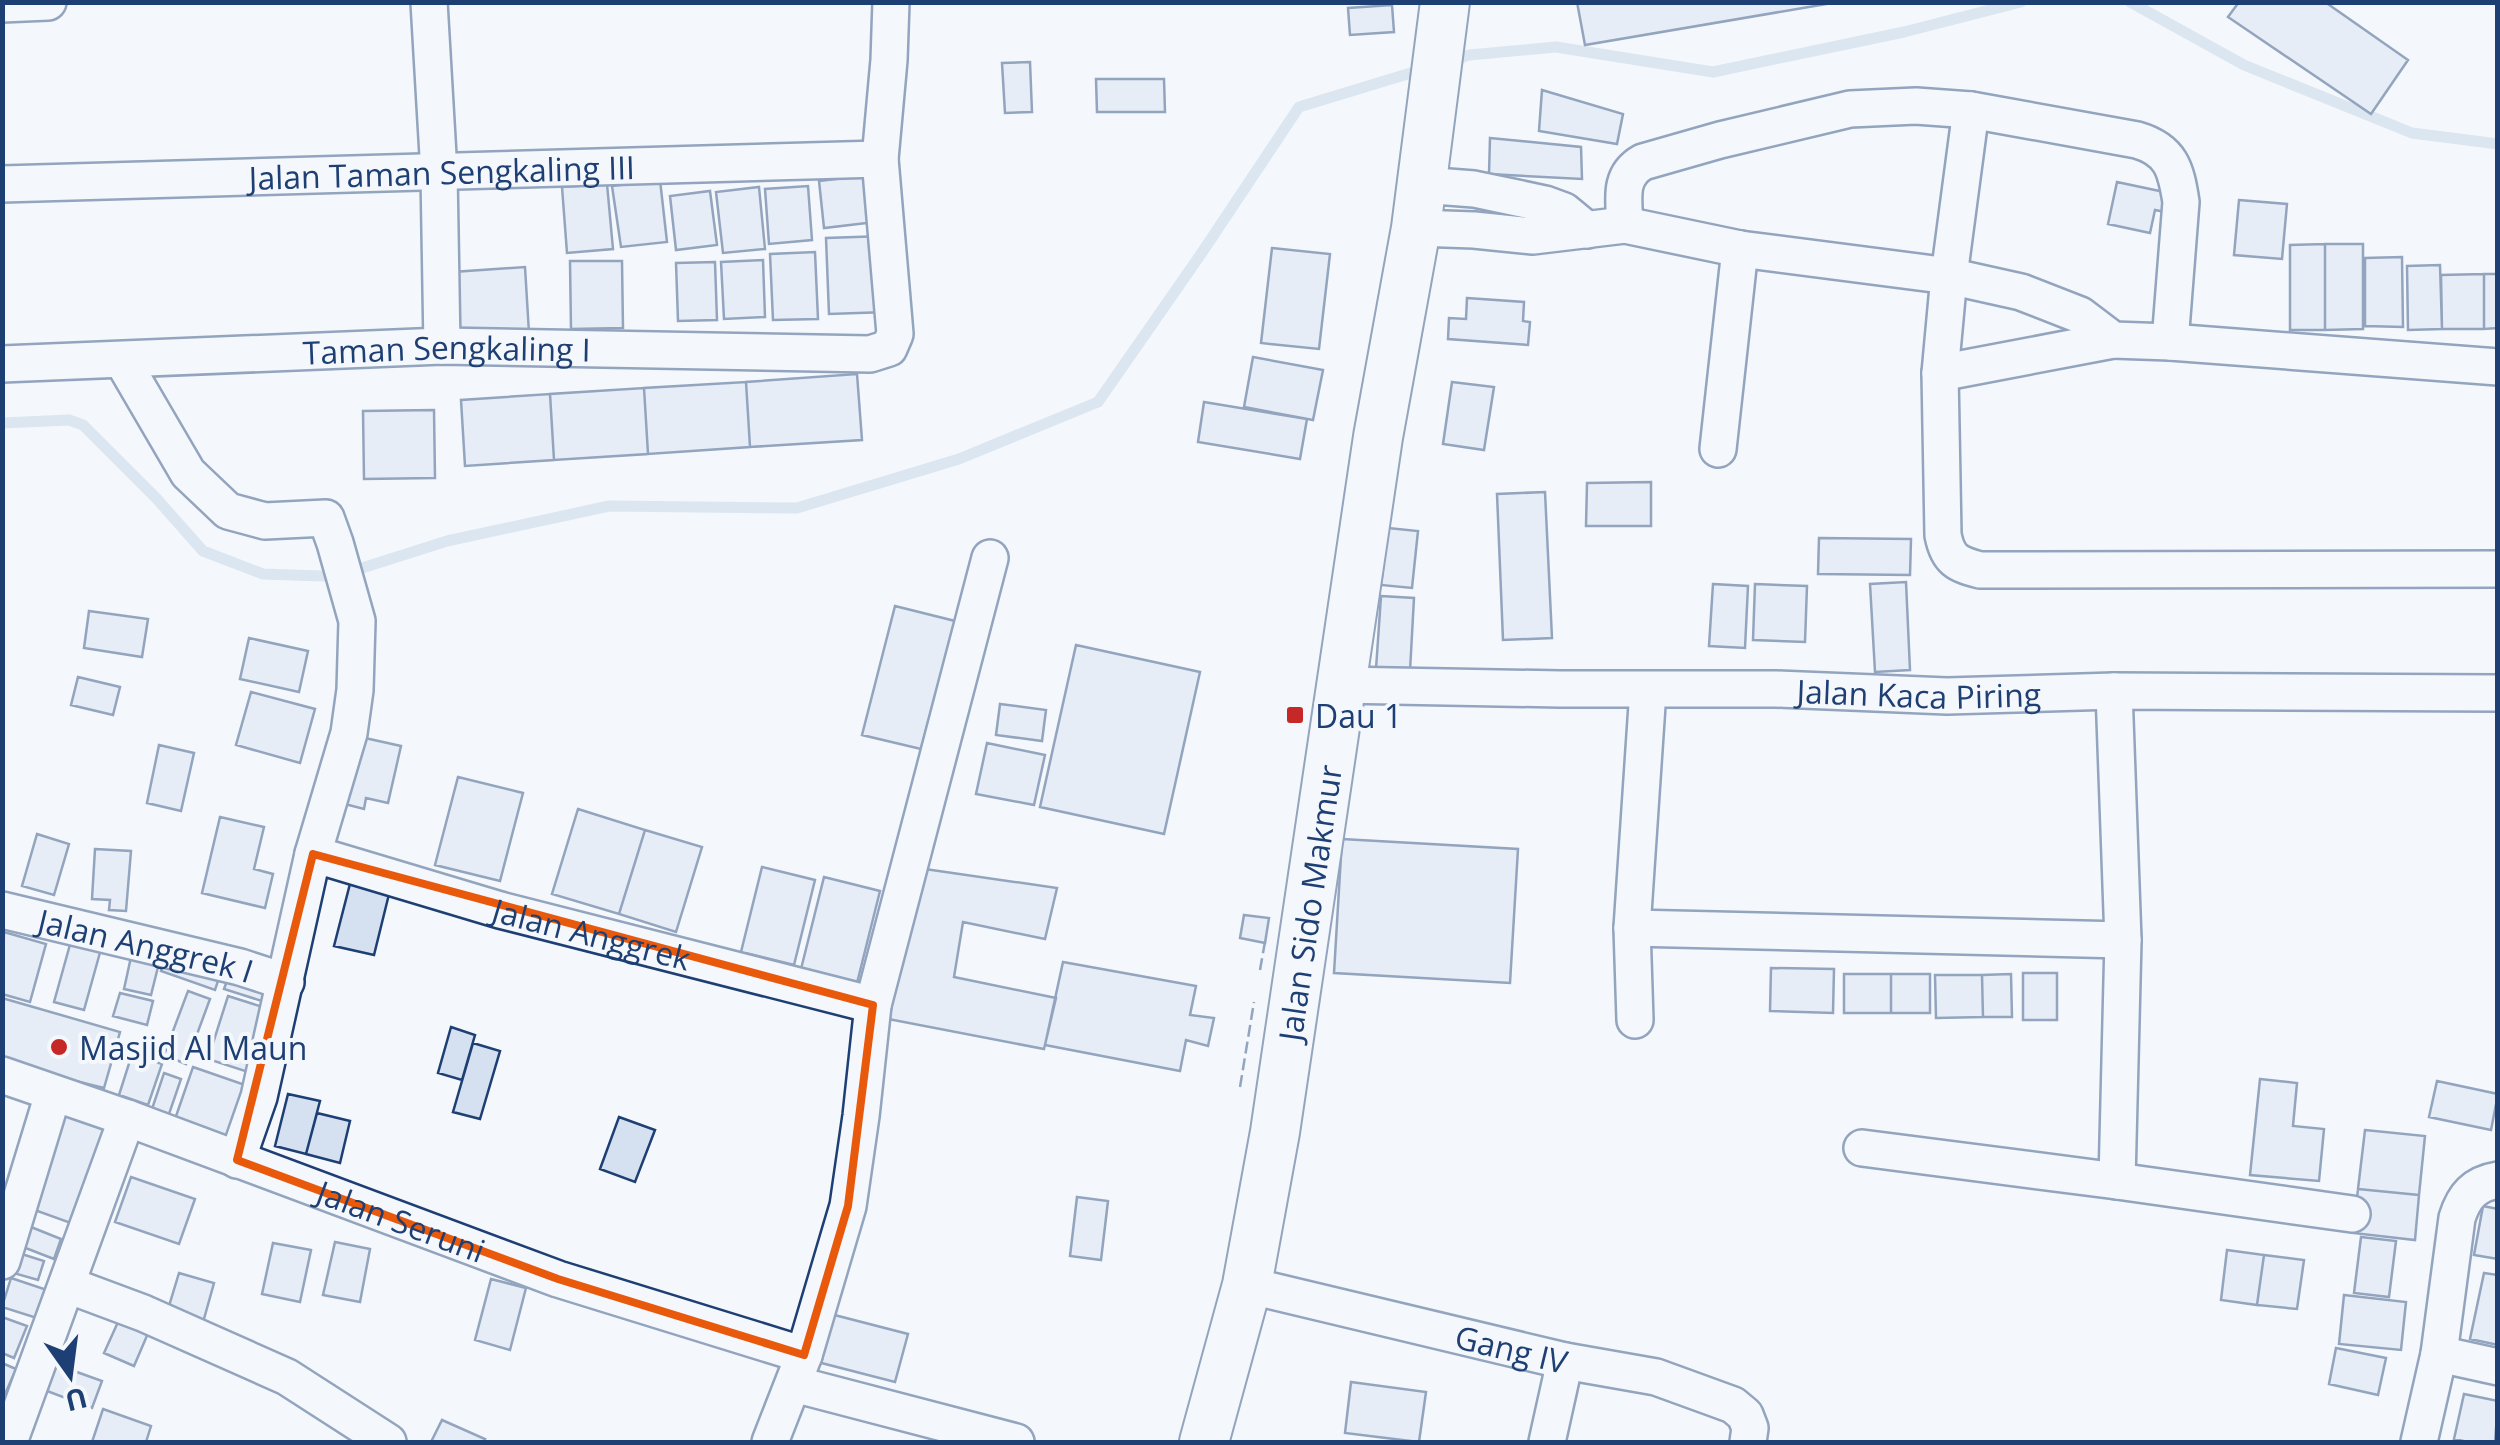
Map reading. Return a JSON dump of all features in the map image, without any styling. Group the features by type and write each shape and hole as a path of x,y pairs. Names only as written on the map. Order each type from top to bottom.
{"main road":[{"name":"Jalan Sido Makmur","path":"1204,1442 1247,1285 1275,1132 1378,438 1419,206 1444,6"}],"street":[{"path":"2,4 48,2"},
{"path":"429,2 442,346"},
{"path":"880,159 891,2"},
{"path":"1626,224 1623,185 1633,168 1642,162 1850,109 1916,106 1971,110 2136,140 2152,145 2168,157 2178,180 2181,202 2170,342"},
{"path":"1971,110 1940,372 1942,534 1952,558 1963,566 1980,570 2498,570"},
{"name":"Jalan Taman Sengkaling III","path":"2,184 880,159"},
{"name":"Taman Sengkaling I","path":"2,364 442,346 870,354 890,348 895,334 880,159"},
{"path":"1419,206 1474,230 1534,236 1626,224 1740,249 1949,276 2021,292 2080,315 2113,340"},
{"path":"1718,448 1740,249"},
{"path":"1940,372 2113,340 2498,367"},
{"path":"122,360 188,473 228,511 265,521 326,518 357,621 355,690 348,733 314,854 258,1097 237,1160"},
{"path":"770,1442 799,1370 848,1206 873,1005 990,558"},
{"name":"Jalan Kaca Piring","path":"1341,685 1776,688 1947,696 2114,691 2498,693"},
{"path":"1635,1020 1632,928 1648,690"},
{"path":"2114,691 2123,940 2117,1181"},
{"name":"Jalan Anggrek","path":"314,854 500,910 873,1005"},
{"name":"Jalan Anggrek I","path":"2,910 240,967 286,982"},
{"path":"1632,928 2123,940"},
{"name":"Jalan Seruni","path":"2,1076 127,1118 799,1370 1016,1442"},
{"path":"2,1261 52,1094"},
{"path":"9,1442 127,1118"},
{"path":"1862,1148 2352,1214"},
{"path":"2419,1442 2439,1354 2457,1218 2462,1202 2476,1186 2498,1180"},
{"path":"68,1285 287,1377 388,1442"},
{"name":"Gang IV","path":"1247,1285 1565,1361 1656,1377 1733,1405 1745,1415 1750,1428 1748,1442"},
{"path":"2439,1354 2498,1368"},
{"path":"1547,1442 1565,1361"}],"highlighted area":[{"path":"313,854 873,1005 848,1206 804,1355 558,1279 237,1160"}],"building":[{"path":"1577,2 1838,2 1585,45"},
{"path":"2239,2 2325,2 2408,60 2371,114 2228,17"},
{"path":"1392,5 1394,32 1350,35 1348,8"},
{"path":"1030,62 1032,112 1005,113 1002,63"},
{"path":"1096,79 1164,79 1165,112 1097,112"},
{"path":"1542,90 1623,114 1617,144 1539,131"},
{"path":"1490,138 1581,147 1582,179 1489,174"},
{"path":"878,174 884,221 824,228 819,181"},
{"path":"660,180 667,242 621,247 612,186"},
{"path":"2117,182 2169,193 2165,212 2155,210 2150,233 2108,224"},
{"path":"607,184 613,249 567,253 562,187"},
{"path":"808,186 812,240 769,244 765,189"},
{"path":"759,187 765,249 723,253 716,192"},
{"path":"710,191 717,245 676,250 670,196"},
{"path":"2239,200 2287,204 2282,259 2234,255"},
{"path":"884,236 887,312 829,314 826,238"},
{"path":"2325,244 2363,244 2363,329 2325,330"},
{"path":"2325,244 2325,330 2290,330 2290,245"},
{"path":"1272,248 1330,254 1319,349 1261,343"},
{"path":"815,252 818,319 773,320 770,254"},
{"path":"2402,257 2403,327 2365,326 2365,258"},
{"path":"763,260 765,317 724,319 721,262"},
{"path":"570,261 622,261 623,328 571,329"},
{"path":"715,262 717,320 678,321 676,263"},
{"path":"2440,265 2442,329 2408,330 2407,266"},
{"path":"525,267 529,333 457,338 453,272"},
{"path":"2484,274 2484,329 2442,329 2441,275"},
{"path":"2484,274 2498,274 2498,328 2484,329"},
{"path":"1467,298 1524,302 1523,321 1530,322 1528,345 1448,339 1449,318 1466,319"},
{"path":"1253,357 1323,370 1313,420 1244,407"},
{"path":"857,374 862,440 750,447 746,382"},
{"path":"746,382 750,447 648,454 644,388"},
{"path":"1452,382 1494,387 1484,450 1443,444"},
{"path":"644,388 648,454 554,460 550,394"},
{"path":"550,394 554,460 465,466 461,400"},
{"path":"1204,402 1307,419 1300,459 1198,442"},
{"path":"434,410 435,478 364,479 363,411"},
{"path":"1651,482 1651,526 1586,526 1587,483"},
{"path":"1545,492 1552,638 1503,640 1497,494"},
{"path":"1388,528 1418,531 1412,588 1381,585"},
{"path":"1819,538 1911,539 1910,575 1818,574"},
{"path":"1906,582 1910,670 1875,672 1870,584"},
{"path":"1713,584 1748,586 1745,648 1709,646"},
{"path":"1755,584 1807,586 1805,642 1753,640"},
{"path":"1381,596 1414,598 1410,671 1376,669"},
{"path":"895,606 955,621 921,749 862,735"},
{"path":"89,611 148,619 142,657 84,648"},
{"path":"249,638 308,651 299,692 240,679"},
{"path":"1076,645 1200,672 1164,834 1040,807"},
{"path":"78,677 120,687 113,715 71,705"},
{"path":"251,692 315,709 300,763 236,745"},
{"path":"1000,704 1046,710 1042,741 996,735"},
{"path":"356,736 401,746 388,803 366,798 364,809 341,803"},
{"path":"987,743 1045,755 1034,805 976,794"},
{"path":"159,745 194,753 181,811 147,803"},
{"path":"458,777 523,793 500,881 435,865"},
{"path":"578,809 645,830 619,914 552,894"},
{"path":"220,817 264,827 254,869 273,874 265,908 202,893"},
{"path":"645,830 702,847 676,932 619,914"},
{"path":"37,834 69,844 54,895 22,886"},
{"path":"1342,839 1518,849 1510,983 1334,973"},
{"path":"95,849 131,851 126,911 109,910 110,900 92,899"},
{"path":"762,867 815,880 794,965 741,952"},
{"path":"918,868 1057,888 1045,939 963,922 954,977 1056,998 1044,1049 878,1017"},
{"path":"352,876 391,886 374,955 334,946"},
{"path":"824,877 880,891 856,987 800,973"},
{"path":"1244,915 1269,918 1265,943 1240,938"},
{"path":"4,932 46,944 30,1002 2,994"},
{"path":"71,941 101,949 84,1010 54,1002"},
{"path":"168,951 222,969 215,990 161,971"},
{"path":"131,957 159,963 151,995 124,989"},
{"path":"1063,962 1196,986 1190,1015 1214,1018 1208,1046 1186,1040 1180,1071 1045,1045"},
{"path":"1771,968 1834,969 1833,1013 1770,1011"},
{"path":"231,970 274,983 268,1003 224,989"},
{"path":"2023,973 2057,973 2057,1020 2023,1020"},
{"path":"1844,974 1891,974 1891,1013 1844,1013"},
{"path":"1891,974 1930,974 1930,1013 1891,1013"},
{"path":"2011,974 2012,1017 1983,1017 1982,975"},
{"path":"1935,975 1982,975 1983,1017 1936,1018"},
{"path":"188,991 210,999 186,1064 164,1055"},
{"path":"120,993 153,1001 147,1025 113,1016"},
{"path":"228,996 269,1009 248,1072 208,1059"},
{"name":"Masjid Al Maun","path":"2,998 120,1032 104,1088 2,1063"},
{"path":"451,1027 475,1035 462,1080 438,1073"},
{"path":"473,1043 500,1051 480,1119 453,1112"},
{"path":"132,1054 162,1064 148,1105 119,1095"},
{"path":"193,1067 248,1086 229,1140 174,1122"},
{"path":"164,1073 181,1079 169,1114 152,1109"},
{"path":"2260,1079 2297,1083 2293,1126 2324,1129 2319,1181 2250,1175"},
{"path":"2437,1081 2498,1094 2491,1130 2429,1117"},
{"path":"288,1094 320,1101 306,1154 275,1146"},
{"path":"65,1108 114,1126 79,1226 29,1208"},
{"path":"317,1113 350,1121 340,1163 306,1154"},
{"path":"619,1117 655,1130 635,1182 600,1169"},
{"path":"2365,1130 2425,1136 2419,1195 2358,1189"},
{"path":"131,1177 195,1199 179,1244 115,1222"},
{"path":"2358,1189 2419,1195 2415,1240 2353,1233"},
{"path":"1077,1197 1108,1201 1101,1260 1070,1256"},
{"path":"2483,1206 2498,1209 2498,1259 2474,1255"},
{"path":"31,1227 61,1239 54,1259 23,1247"},
{"path":"2361,1237 2396,1241 2389,1297 2354,1293"},
{"path":"335,1242 370,1249 360,1302 323,1295"},
{"path":"273,1243 311,1250 300,1302 262,1294"},
{"path":"9,1250 44,1261 38,1280 3,1270"},
{"path":"2227,1250 2264,1255 2257,1305 2221,1300"},
{"path":"2264,1255 2304,1260 2297,1309 2257,1305"},
{"path":"179,1273 214,1283 202,1326 166,1316"},
{"path":"2484,1273 2498,1275 2498,1345 2470,1339"},
{"path":"11,1278 53,1292 43,1320 2,1307"},
{"path":"491,1279 526,1288 510,1350 475,1340"},
{"path":"2344,1295 2406,1302 2401,1350 2339,1344"},
{"path":"123,1311 152,1324 134,1366 104,1353"},
{"path":"819,1311 908,1334 895,1382 806,1359"},
{"path":"2,1317 27,1326 14,1358 2,1353"},
{"path":"2336,1348 2386,1358 2378,1395 2329,1384"},
{"path":"49,1362 102,1381 92,1408 39,1388"},
{"path":"2,1363 16,1369 2,1401"},
{"path":"1351,1382 1426,1392 1419,1442 1345,1433"},
{"path":"2464,1394 2498,1401 2495,1442 2454,1439"},
{"path":"103,1409 151,1426 146,1442 92,1442"},
{"path":"442,1420 485,1439 431,1442"}],"waterway":[{"path":"1451,61 1469,55 1556,47 1713,72 1904,32 2021,2"},
{"path":"2130,2 2244,65 2412,133 2498,144"},
{"path":"2,423 69,420 83,425 203,551 263,574 323,576 359,569 447,541 609,506 797,508 959,459 1098,402 1299,107 1424,69"}],"fence":[{"path":"1260,970 1266,936"},
{"path":"1240,1087 1254,1002"}],"place":[{"name":"Dau 1","path":"1295,715"},
{"name":"Masjid Al Maun","path":"59,1047"}]}
